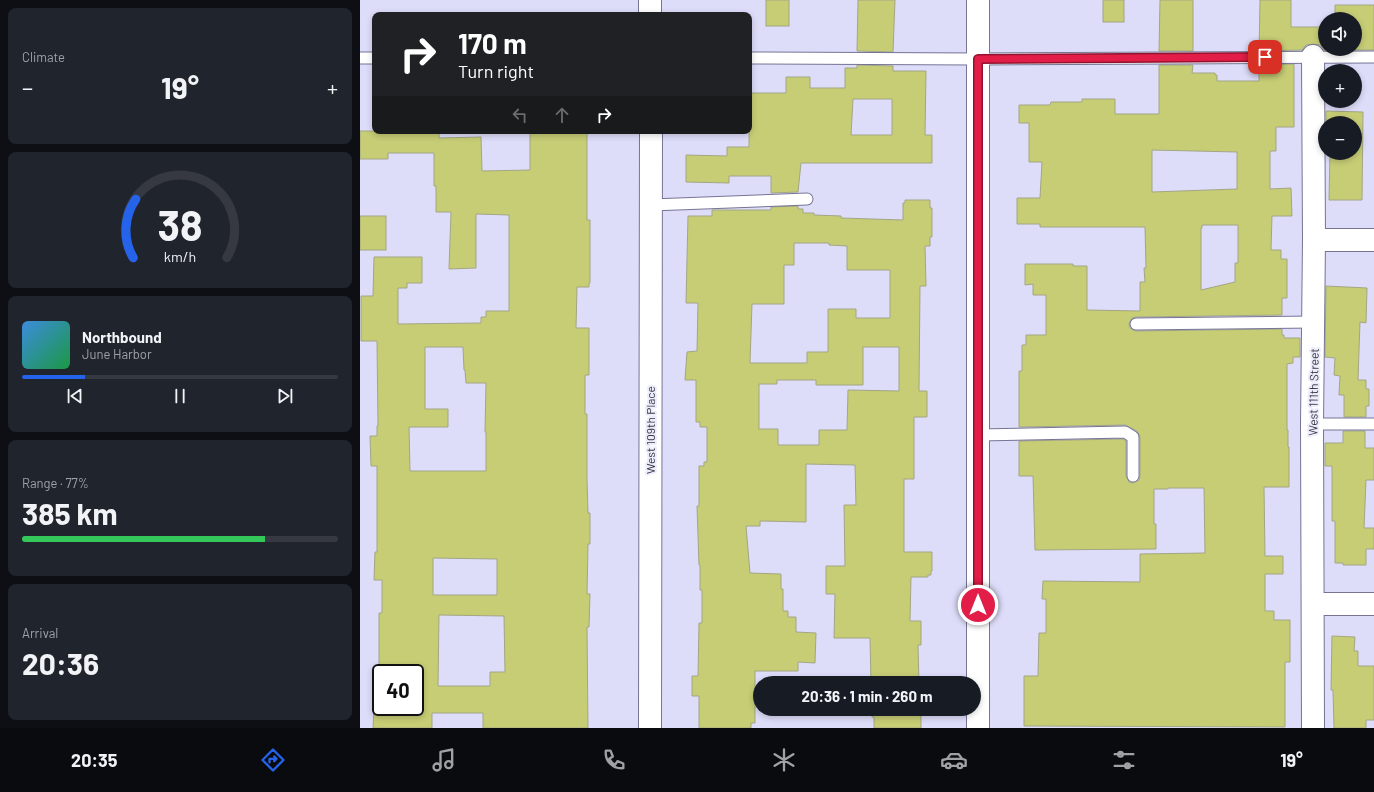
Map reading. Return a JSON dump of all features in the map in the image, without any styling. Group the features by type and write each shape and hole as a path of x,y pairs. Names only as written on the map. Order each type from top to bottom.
{"street":[{"path":"650,0 650,12"},
{"path":"978,0 978,728"},
{"name":"West 111th Street","path":"1313,56 1313,728"},
{"name":"West 109th Place","path":"650,728 651,134"},
{"path":"1314,240 1374,240"},
{"path":"1313,604 1374,604"}],"lane":[{"path":"752,58 978,59 1313,56 1374,57"},
{"path":"360,58 372,58"},
{"path":"651,205 807,199"},
{"path":"1136,324 1313,322"},
{"path":"1312,424 1374,424"},
{"path":"978,435 1125,432 1133,437 1133,476"}],"building":[{"path":"766,0 789,0 789,26 766,26"},
{"path":"858,0 895,0 893,52 857,51"},
{"path":"1103,0 1124,0 1124,22 1103,22"},
{"path":"1160,0 1193,0 1193,51 1159,51"},
{"path":"1260,0 1291,0 1291,27 1318,27 1318,45 1306,45 1302,50 1259,51"},
{"path":"1335,5 1374,5 1374,50 1362,50 1362,12 1335,12"},
{"path":"1294,64 1294,127 1276,127 1276,151 1270,151 1270,189 1291,188 1292,216 1272,216 1271,250 1281,250 1281,259 1287,259 1287,298 1282,298 1282,315 1136,317 1132,318 1129,324 1130,328 1136,331 1282,329 1282,335 1284,335 1284,338 1300,338 1300,357 1293,357 1293,363 1287,364 1289,487 1264,487 1265,556 1283,556 1283,574 1265,574 1265,611 1274,611 1274,620 1290,620 1290,662 1285,662 1285,727 1024,726 1024,676 1038,676 1039,633 1046,633 1046,599 1042,599 1043,581 1140,582 1140,554 1205,553 1204,488 1154,489 1156,549 1035,550 1033,476 1019,476 1019,441 1123,439 1126,441 1126,476 1129,482 1133,483 1139,480 1140,476 1140,437 1137,431 1125,425 1019,427 1019,371 1022,371 1022,345 1026,345 1026,335 1046,335 1046,295 1033,295 1033,284 1025,285 1025,264 1073,264 1073,266 1087,266 1087,310 1140,311 1140,282 1145,282 1144,268 1146,268 1145,227 1040,227 1040,224 1017,224 1017,198 1040,198 1042,162 1029,162 1029,123 1019,123 1019,105 1050,105 1051,102 1082,102 1082,99 1115,99 1115,114 1159,114 1159,65 1193,65 1192,73 1215,73 1215,75 1217,75 1217,81 1259,81 1259,65","holes":["1152,150 1237,152 1237,189 1152,192","1202,225 1238,225 1238,263 1235,263 1235,282 1201,290"]},
{"path":"857,65 893,66 893,71 926,71 925,135 932,135 932,163 801,163 798,192 771,193 771,176 729,176 729,183 686,182 686,155 727,156 727,147 749,147 749,134 752,134 752,93 786,93 786,77 810,77 810,88 845,88 845,68 857,68","holes":["853,99 892,99 892,135 851,135"]},
{"path":"1326,111 1363,112 1362,200 1329,200 1330,160 1362,160 1362,116 1326,116"},
{"path":"360,131 372,131 372,134 439,134 439,138 481,137 482,171 530,170 530,134 587,134 587,220 590,220 590,283 589,287 577,287 576,328 589,328 589,375 585,375 588,513 590,513 587,594 590,594 589,627 587,627 588,728 483,728 483,713 432,713 432,728 373,728 374,716 424,716 424,664 379,664 379,613 382,613 382,580 374,580 375,552 377,552 377,466 371,466 370,436 377,436 378,426 377,341 361,341 361,296 373,296 374,257 422,257 422,283 407,283 407,288 398,288 398,324 481,323 481,317 486,317 486,311 509,311 509,215 476,214 476,268 449,269 451,212 436,212 434,153 388,153 388,159 360,159","holes":["425,347 463,347 466,383 486,383 486,471 410,471 409,427 448,427 448,409 425,409","433,558 497,559 497,595 433,595","439,615 504,616 505,672 490,672 490,686 438,686"]},
{"path":"905,200 930,200 930,208 932,208 932,237 930,237 930,246 925,246 926,286 920,286 919,391 927,391 927,417 914,417 914,479 904,479 904,552 932,552 931,575 928,575 928,577 911,577 910,621 921,621 921,645 918,645 919,676 871,676 870,638 834,638 835,594 826,594 826,566 845,566 844,505 856,505 855,465 806,464 806,522 760,521 760,526 746,526 750,573 781,574 783,611 788,611 788,617 796,617 796,632 816,633 815,663 798,662 798,671 755,671 755,676 753,676 753,716 755,716 755,723 751,723 751,728 699,728 699,696 692,696 692,676 698,676 699,623 702,623 702,590 700,590 697,506 699,506 699,466 704,466 704,462 707,462 707,427 700,427 700,422 696,422 696,380 685,380 687,352 697,351 698,303 686,303 688,216 712,216 712,210 771,210 771,207 798,206 798,209 803,209 803,213 814,213 814,215 841,216 841,218 903,220 903,203 905,203","holes":["794,243 829,243 829,245 847,246 847,270 890,270 890,318 856,318 856,309 828,309 828,352 807,352 807,363 750,363 752,304 784,304 784,265 794,265","863,347 899,347 899,391 848,390 847,430 819,430 819,445 778,445 778,429 759,429 759,384 777,384 777,380 816,380 816,385 863,385"]},
{"path":"360,216 386,216 386,250 360,250"},
{"path":"1326,286 1367,288 1366,323 1360,322 1358,380 1366,380 1366,389 1369,389 1369,406 1366,406 1366,417 1344,417 1344,395 1339,395 1340,376 1334,375 1335,358 1325,357"},
{"path":"1343,431 1365,431 1365,448 1374,448 1374,480 1366,480 1364,528 1374,528 1374,549 1366,549 1366,565 1343,565 1343,563 1335,563 1335,521 1332,521 1332,466 1325,466 1325,443 1343,443"},
{"path":"1332,636 1355,637 1354,651 1358,651 1358,666 1374,666 1374,720 1366,720 1366,728 1334,728 1333,690 1331,690"},
{"path":"921,716 921,728 874,728 874,717 872,717"}],"route":[{"path":"978,605 978,59 1265,57"}]}
